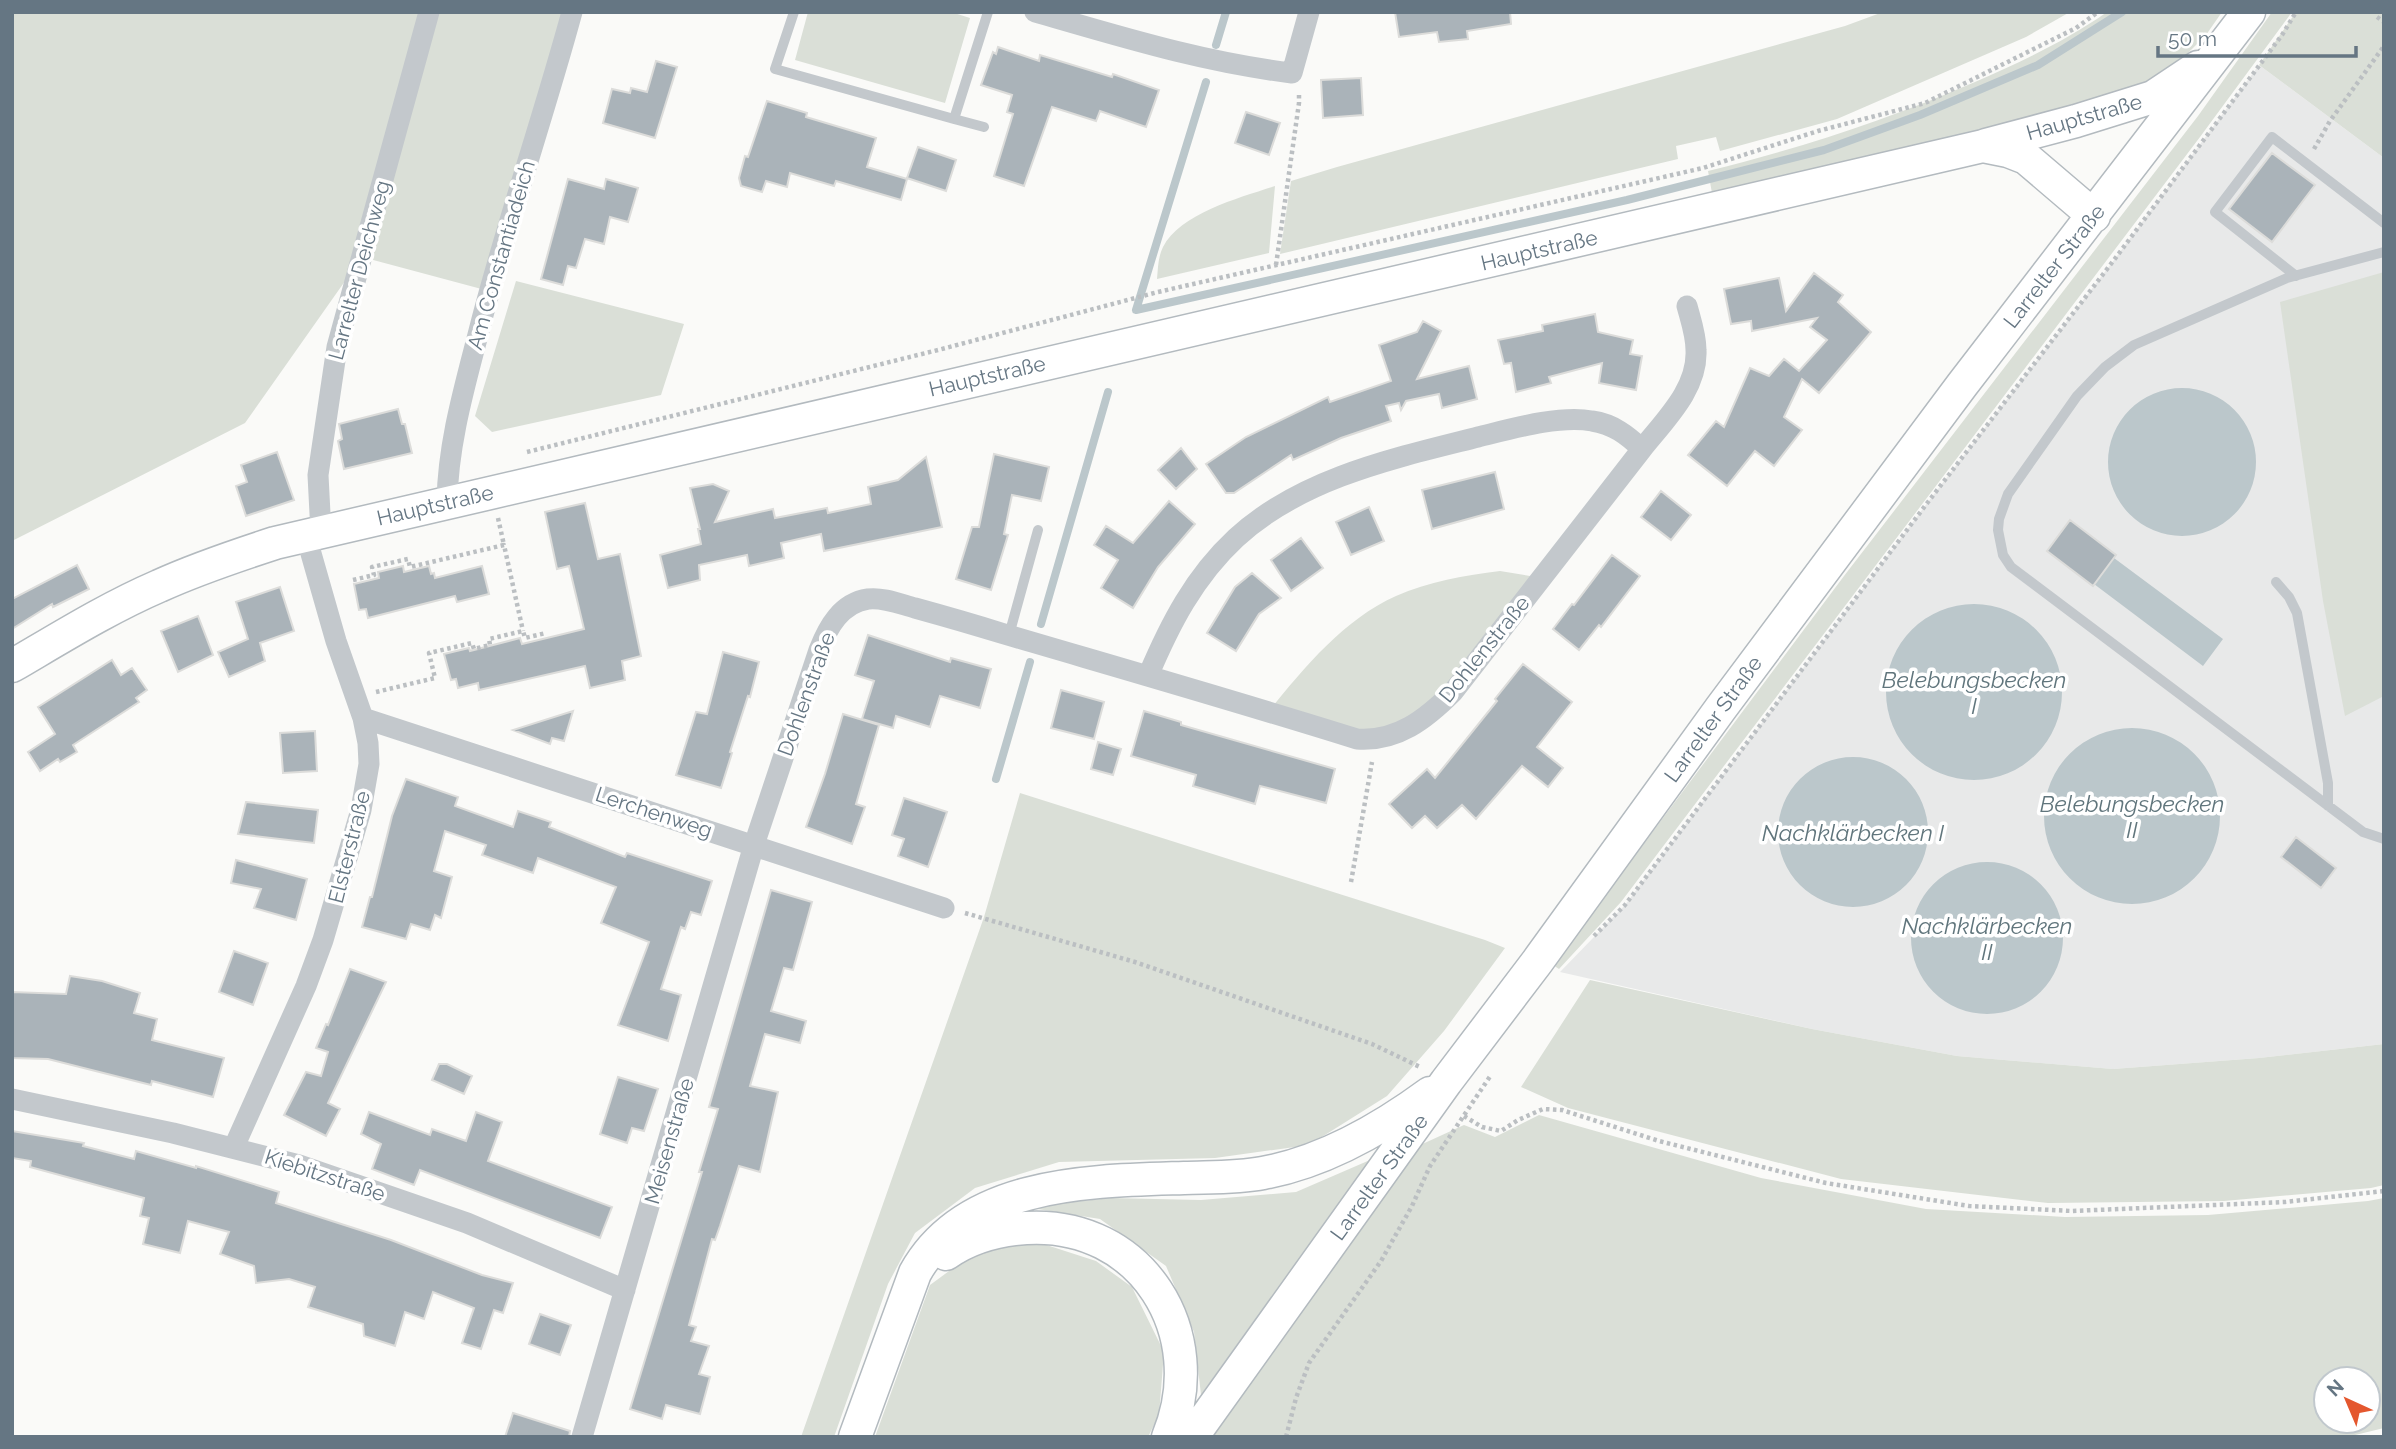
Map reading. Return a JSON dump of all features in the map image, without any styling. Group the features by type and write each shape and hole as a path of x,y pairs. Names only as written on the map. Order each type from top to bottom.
{"main road":[{"name":"Larrelter Straße","path":"1192,1437 1446,1082 1962,385 2249,12"},
{"name":"Hauptstraße","path":"12,666 109,610 156,587 275,543 1983,146 2153,97 2217,55"},
{"name":"Hauptstraße","path":"1983,146 2026,158 2094,216"},
{"path":"855,1437 915,1273 927,1252 951,1229 972,1215 1045,1189 1117,1180 1250,1174 1298,1165 1385,1124 1446,1082"},
{"path":"899,1317 931,1268 958,1245 976,1237 1010,1229 1036,1228 1060,1229 1097,1241 1125,1257 1141,1271 1157,1289 1174,1323 1180,1345 1182,1388 1176,1417 1168,1437"}],"street":[{"name":"Larrelter Deichweg","path":"313,534 318,475 337,347 429,12"},
{"name":"Am Constantiadeich","path":"447,502 447,480 461,397 489,291 572,12"},
{"path":"1035,12 1191,57 1292,73 1309,12"},
{"name":"Dohlenstraße","path":"754,845 827,631 843,611 856,602 869,599 882,599 1009,635 1357,738 1372,740 1407,729 1436,709 1452,692 1681,401 1690,383 1696,352 1687,306"},
{"path":"1148,676 1179,607 1212,564 1236,538 1259,520 1316,487 1407,455 1549,422 1577,419 1612,425 1642,449"},
{"name":"Elsterstraße","path":"234,1147 306,986 337,900 361,810 369,764 363,718 323,597 313,534"},
{"name":"Lerchenweg","path":"363,718 944,908"},
{"name":"Meisenstraße","path":"582,1437 754,845"},
{"name":"Kiebitzstraße","path":"12,1099 234,1147 299,1165 467,1223 625,1290"}],"lane":[{"path":"794,12 775,69 984,127"},
{"path":"954,119 988,12"},
{"path":"2296,275 2215,212 2272,137 2384,223"},
{"path":"2384,252 2296,275 2205,312 2134,345 2105,368 2077,397 2008,494 1998,530 2003,555 2011,567 2363,832 2384,839"},
{"path":"1009,635 1038,530"},
{"path":"2276,582 2289,597 2297,613 2328,783 2328,806"}],"path":[{"path":"515,455 1158,292 1703,170 1818,131 1925,103 2076,28 2098,12"},
{"path":"1590,940 1633,894 1920,512 2115,260 2282,35 2296,12"},
{"path":"2377,17 2384,22"},
{"path":"2306,162 2330,121 2384,46"},
{"path":"1276,265 1299,103 1299,89 1292,73"},
{"path":"353,580 374,575 372,567 408,559 410,567 504,545 525,638 547,633"},
{"path":"355,697 435,678 429,653 472,643 474,649 490,645 489,639 523,631"},
{"path":"1351,882 1373,766 1372,740"},
{"path":"944,908 984,917 1135,962 1372,1044 1446,1082 1474,1101"},
{"path":"1286,1437 1309,1363 1381,1262 1412,1206 1430,1166 1495,1068"},
{"path":"1464,1116 1482,1128 1501,1131 1543,1109 1562,1110 1658,1141 1826,1183 1969,1206 2099,1210 2285,1202 2384,1191"}],"shaded area":[{"path":"12,12 572,12 489,291 362,257 245,423 12,541"},
{"path":"808,12 951,12 970,18 945,103 795,60"},
{"path":"1883,12 2070,12 2026,37 1837,119 1720,151 1716,137 1676,146 1678,159 1280,254 1291,181 1845,26"},
{"path":"2107,12 2222,12 2206,35 2170,71 2123,96 2061,113 1712,193 1708,171 1843,132 1942,96 2043,50"},
{"path":"2272,12 2292,12 1621,902 1559,969 1553,965 1844,576 2198,116"},
{"path":"2296,12 2384,12 2384,158 2259,65"},
{"path":"2259,65 2384,158 2384,1044 2259,1058 2113,1069 1957,1056 1812,1029 1560,972 1625,905"},
{"path":"1275,186 1269,253 1157,279 1163,247 1171,235 1183,225 1213,208"},
{"path":"2384,272 2384,696 2345,716 2323,601 2280,302"},
{"path":"516,281 684,324 661,395 492,432 475,416"},
{"path":"1500,571 1542,578 1453,692 1391,736 1269,711 1326,646 1377,606 1408,591 1434,583"},
{"path":"1020,793 1505,948 1444,1031 1387,1096 1309,1145 1215,1158 1059,1162 975,1188 915,1233 888,1284 834,1437 801,1437 984,917"},
{"path":"1590,980 1812,1029 1957,1056 2113,1069 2259,1058 2384,1044 2384,1185 2224,1201 2048,1203 1841,1179 1568,1108 1521,1087"},
{"path":"1539,1115 1761,1178 1926,1209 2065,1217 2208,1215 2384,1198 2384,1428 2382,1365 2312,1365 2312,1435 2355,1435 1192,1437 1394,1157 1464,1125 1495,1137"},
{"path":"1370,1160 1201,1395 1194,1332 1166,1266 1100,1219 1025,1207 1111,1198 1201,1200 1296,1192"},
{"path":"1031,1240 1096,1261 1132,1287 1164,1352 1159,1415 1148,1437 875,1437 930,1285 975,1252"}],"water":[{"path":"2182,388 2210,394 2234,410 2250,434 2256,462 2250,490 2234,514 2210,530 2182,536 2154,530 2130,514 2114,490 2108,462 2114,434 2130,410 2154,394"},
{"path":"2114,558 2223,639 2203,666 2094,584"},
{"name":"Belebungsbecken I","path":"1974,604 1991,605 2008,611 2036,630 2055,658 2061,675 2061,709 2055,726 2036,754 2008,773 1991,779 1974,780 1957,779 1940,773 1912,754 1893,726 1887,709 1886,692 1887,675 1893,658 1912,630 1940,611 1957,605"},
{"name":"Belebungsbecken II","path":"2132,728 2166,735 2194,754 2213,782 2220,816 2213,850 2194,878 2166,897 2132,904 2098,897 2070,878 2051,850 2044,816 2051,782 2070,754 2098,735"},
{"name":"Nachklärbecken I","path":"1853,757 1882,763 1906,779 1922,803 1928,832 1922,861 1906,885 1882,901 1853,907 1824,901 1800,885 1784,861 1778,832 1784,803 1800,779 1824,763"},
{"name":"Nachklärbecken II","path":"1987,862 2016,868 2041,884 2057,909 2063,938 2057,967 2041,992 2016,1008 1987,1014 1958,1008 1933,992 1917,967 1911,938 1917,909 1933,884 1958,868"}],"building":[{"path":"1395,12 1510,12 1511,24 1467,31 1468,39 1439,42 1437,32 1399,37"},
{"path":"998,47 1039,61 1040,55 1112,77 1113,74 1159,90 1146,127 1100,111 1096,121 1052,107 1024,186 994,176 1013,114 1007,112 1012,95 981,85 993,52 996,54"},
{"path":"656,61 677,67 655,138 603,123 612,89 630,93 631,88 647,92"},
{"path":"1361,78 1363,115 1323,118 1321,80"},
{"path":"767,101 807,113 806,117 876,138 867,167 907,179 901,200 836,181 834,186 790,173 787,187 766,181 762,192 741,186 739,178 745,156 748,157"},
{"path":"1246,112 1280,123 1269,155 1235,143"},
{"path":"918,147 956,160 946,191 907,178"},
{"path":"2272,153 2315,185 2272,242 2229,209"},
{"path":"568,179 604,189 606,179 638,188 628,222 610,217 604,244 585,239 576,268 568,266 563,285 541,279"},
{"path":"1814,273 1843,295 1838,302 1871,332 1819,393 1802,379 1784,417 1802,430 1774,466 1755,451 1727,486 1688,455 1716,421 1724,427 1750,368 1769,376 1784,359 1799,371 1827,340 1810,327 1817,318 1752,331 1751,321 1731,324 1724,289 1779,278 1786,311"},
{"path":"1595,314 1598,332 1633,340 1630,354 1642,356 1636,390 1599,383 1602,363 1549,377 1551,383 1516,392 1511,363 1504,364 1498,340 1543,331 1542,325"},
{"path":"1423,321 1441,331 1417,379 1469,366 1477,399 1442,408 1439,394 1406,401 1401,410 1399,403 1386,406 1391,421 1341,438 1293,460 1291,455 1234,493 1226,493 1206,464 1246,437 1328,397 1330,402 1391,381 1379,345 1417,332"},
{"path":"398,409 402,424 405,424 412,453 344,469 338,441 342,439 339,424"},
{"path":"1181,448 1197,469 1176,489 1158,470"},
{"path":"277,452 294,500 246,516 236,486 247,482 241,465"},
{"path":"994,454 1049,467 1041,501 1012,495 1004,534 1008,535 991,590 956,579 972,527 979,527"},
{"path":"926,457 942,527 824,551 821,534 781,543 784,558 749,566 747,555 699,565 700,580 668,588 660,555 701,544 690,488 713,484 729,491 715,522 773,509 775,518 827,508 828,513 871,504 868,487 898,480"},
{"path":"1495,472 1504,509 1432,529 1422,490"},
{"path":"1661,491 1691,515 1671,540 1641,517"},
{"path":"1169,501 1195,524 1158,567 1133,608 1101,588 1118,560 1094,545 1106,526 1133,543"},
{"path":"585,503 598,559 620,554 641,656 622,661 625,680 590,688 585,666 479,690 478,683 458,688 456,679 451,680 444,654 469,648 470,651 520,638 522,644 584,629 569,566 557,569 545,512"},
{"path":"1369,507 1384,541 1351,555 1336,522"},
{"path":"2070,520 2116,555 2093,586 2047,551"},
{"path":"1301,538 1323,568 1291,591 1271,560"},
{"path":"1612,555 1640,576 1601,627 1599,625 1579,650 1553,629"},
{"path":"77,565 89,589 53,607 52,604 12,629 12,599"},
{"path":"403,566 404,572 429,566 435,578 482,566 489,594 457,602 455,596 368,618 366,609 359,610 354,584 379,578 378,572"},
{"path":"1252,573 1281,598 1259,614 1236,651 1207,633 1235,587"},
{"path":"280,587 294,631 260,643 265,661 229,677 218,652 248,639 236,602"},
{"path":"198,616 213,655 178,672 161,631"},
{"path":"868,635 950,662 951,658 991,669 980,708 940,696 930,727 896,716 893,728 862,719 874,681 855,675"},
{"path":"723,652 759,662 721,788 676,775 696,712 707,714"},
{"path":"112,660 121,675 132,668 147,690 136,698 139,702 73,745 77,752 60,762 58,759 40,771 28,752 55,734 38,707"},
{"path":"1523,664 1572,702 1537,747 1563,768 1548,787 1522,766 1476,819 1462,805 1437,828 1425,816 1412,828 1389,804 1427,769 1435,778"},
{"path":"1061,690 1104,702 1094,739 1051,728"},
{"path":"573,711 564,741 552,738 550,744 513,730"},
{"path":"1144,711 1181,722 1181,725 1335,769 1326,803 1260,786 1255,804 1193,786 1196,775 1131,756"},
{"path":"843,714 879,725 856,804 865,807 852,844 806,827"},
{"path":"315,731 317,771 283,773 280,733"},
{"path":"1098,742 1121,749 1113,775 1091,769"},
{"path":"406,779 458,797 455,806 513,827 518,811 551,822 549,827 625,857 627,853 712,881 701,915 691,912 685,929 681,927 661,989 681,995 668,1041 618,1025 649,942 601,923 616,887 538,858 533,873 482,855 486,845 445,831 434,871 452,877 441,918 435,915 430,930 411,924 406,939 362,927 392,816"},
{"path":"904,798 947,812 928,867 898,856 904,839 892,835"},
{"path":"246,802 318,810 314,843 238,834"},
{"path":"2296,837 2336,868 2321,888 2281,857"},
{"path":"236,860 307,879 296,920 254,908 261,889 231,883"},
{"path":"771,890 812,902 793,970 784,968 771,1011 806,1021 800,1043 765,1034 750,1086 778,1092 760,1172 739,1166 715,1240 712,1239 689,1325 696,1327 691,1341 709,1346 699,1374 710,1377 700,1414 666,1405 662,1419 630,1409 702,1172 699,1172 718,1109 709,1107"},
{"path":"234,951 268,963 253,1005 219,992"},
{"path":"350,969 386,982 328,1103 340,1109 326,1136 284,1115 306,1072 321,1076 328,1052 316,1048"},
{"path":"70,976 102,981 140,993 134,1013 157,1019 152,1040 224,1058 213,1097 152,1081 151,1085 48,1059 12,1058 12,992 66,994"},
{"path":"439,1064 447,1064 472,1076 464,1094 432,1080"},
{"path":"618,1077 658,1089 644,1131 632,1128 627,1143 600,1134"},
{"path":"369,1112 430,1135 432,1129 466,1141 476,1112 502,1122 488,1161 612,1207 600,1238 420,1170 414,1185 372,1169 381,1144 361,1134"},
{"path":"12,1131 84,1143 83,1146 134,1159 136,1151 196,1166 279,1192 276,1203 391,1240 482,1275 513,1283 503,1313 494,1310 481,1349 462,1343 474,1308 433,1292 424,1319 405,1312 395,1346 364,1336 363,1324 308,1307 315,1287 289,1279 256,1283 254,1266 220,1254 229,1232 188,1221 180,1253 143,1244 149,1218 140,1216 144,1198 30,1167 31,1161 12,1158"},
{"path":"540,1314 571,1325 560,1355 529,1344"},
{"path":"513,1413 570,1431 569,1437 505,1437"}],"waterway":[{"path":"1216,45 1226,12"},
{"path":"1206,82 1136,310 1627,200 1824,150 1920,115 2038,65 2122,12"},
{"path":"1041,624 1108,392"},
{"path":"996,779 1030,662"}]}
